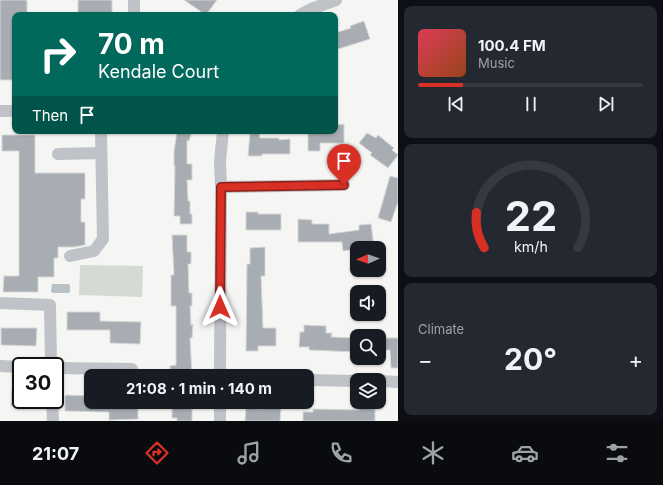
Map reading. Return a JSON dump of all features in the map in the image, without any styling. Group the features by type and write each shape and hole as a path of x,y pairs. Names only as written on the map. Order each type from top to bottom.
{"street":[{"path":"134,0 134,12"},
{"path":"306,12 336,0"},
{"path":"0,111 12,111"},
{"path":"70,256 94,251 103,239 101,134"},
{"path":"220,369 220,161 223,134"},
{"path":"58,154 101,153"},
{"path":"221,187 344,185"},
{"path":"0,303 50,305 51,357"},
{"path":"0,366 12,367"},
{"path":"64,368 132,369"},
{"path":"314,380 350,381"},
{"path":"386,381 398,382"},
{"path":"52,409 53,421"},
{"path":"220,409 220,421"}],"shaded area":[{"path":"80,265 143,266 142,297 79,295"},
{"path":"52,284 68,284 70,285 70,292 53,293 51,292"}],"building":[{"path":"0,0 27,0 27,12 12,12 12,80 0,80"},
{"path":"78,0 112,0 112,12 78,12"},
{"path":"184,0 217,0 208,12 202,12"},
{"path":"364,21 370,39 338,49 338,32 351,28 350,26"},
{"path":"344,124 344,143 320,143 320,151 308,151 308,134 338,134 338,125"},
{"path":"367,133 376,138 378,135 394,148 392,150 398,155 388,168 370,155 372,153 359,143"},
{"path":"177,134 191,134 189,141 187,140 187,164 192,164 192,180 187,180 188,201 190,201 192,224 180,224 180,216 174,216 174,152"},
{"path":"250,134 259,134 260,138 279,138 279,140 290,139 290,154 262,154 262,156 248,156"},
{"path":"2,135 35,135 35,173 85,173 85,199 81,199 81,222 85,222 85,245 58,247 58,258 54,258 54,277 38,277 38,292 3,292 4,276 19,276 19,151 2,151"},
{"path":"390,176 398,178 398,202 391,222 378,218"},
{"path":"246,212 258,212 258,214 281,214 281,230 246,230"},
{"path":"298,219 312,220 312,224 329,224 329,234 359,230 359,225 371,224 373,241 350,241 350,250 343,251 342,242 298,242"},
{"path":"172,235 187,235 187,252 191,252 191,264 188,264 189,293 192,293 192,306 190,306 191,325 193,324 192,338 190,338 192,369 170,369 170,366 176,365 176,306 171,306 171,275 174,275"},
{"path":"265,247 265,276 261,276 263,328 276,328 276,346 258,346 258,351 246,351 247,264 250,264 250,248"},
{"path":"67,312 100,312 100,321 141,322 140,344 110,343 110,330 67,330"},
{"path":"304,325 326,326 326,333 332,333 331,337 350,338 350,352 309,350 309,347 299,347 300,332 304,332"},
{"path":"1,328 37,328 36,346 1,345"},
{"path":"386,338 398,338 398,368 391,368 390,350 386,350"},
{"path":"65,396 84,396 84,409 138,409 138,419 109,420 109,412 65,411"},
{"path":"172,409 192,409 192,421 177,421 177,418 172,418"},
{"path":"246,409 281,409 280,421 245,421"},
{"path":"313,409 375,409 375,421 303,421 303,412 313,412"}],"route":[{"path":"220,307 221,187 344,185"}]}
